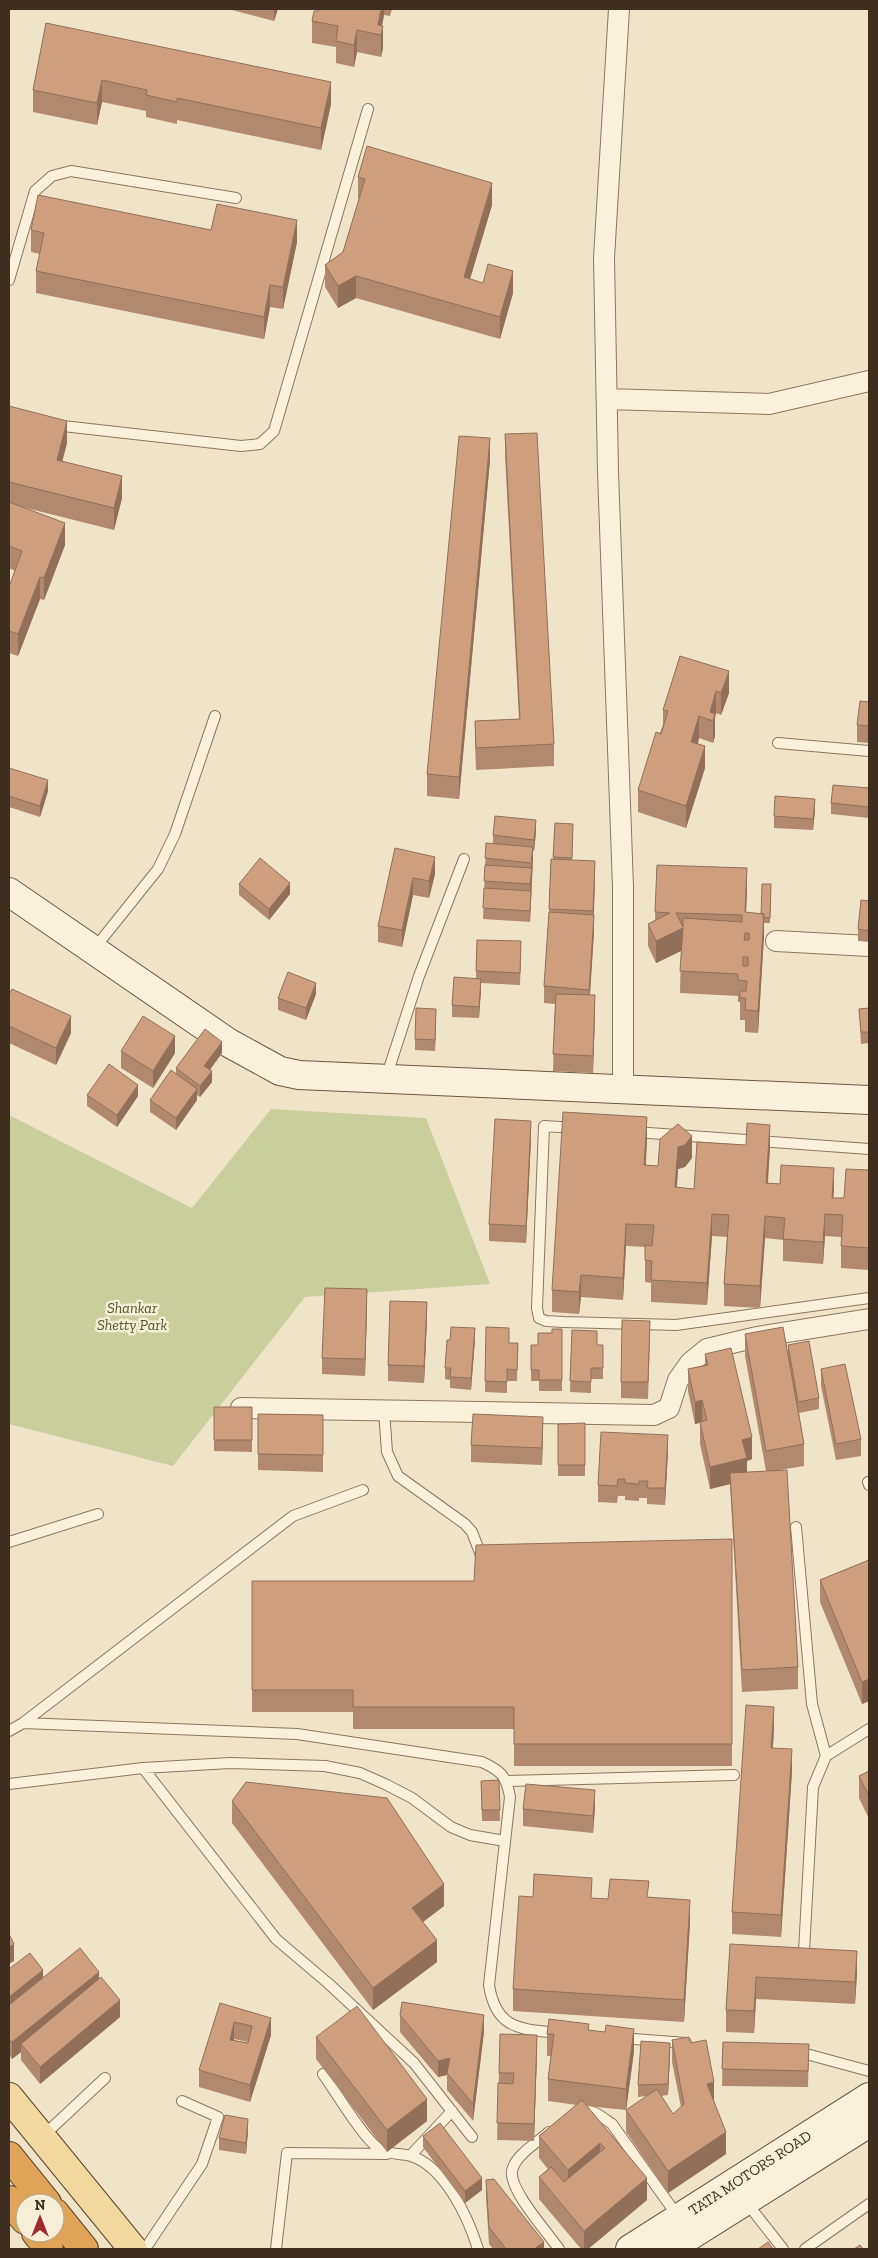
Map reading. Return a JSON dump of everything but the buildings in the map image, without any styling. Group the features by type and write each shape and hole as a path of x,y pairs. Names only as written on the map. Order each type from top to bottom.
{"highway":[{"path":"9,2156 39,2193"},
{"path":"65,2225 84,2249"}],"main road":[{"path":"9,2098 134,2249"}],"street":[{"path":"619,9 604,258 623,887 623,1088"},
{"path":"607,399 768,404 869,381"},
{"path":"9,892 229,1043 280,1071 299,1075 869,1100"},
{"path":"776,941 869,946"},
{"path":"241,1408 654,1415 669,1408 678,1380 690,1364 707,1349 757,1337 869,1319"},
{"name":"TATA MOTORS ROAD","path":"630,2249 869,2097"},
{"path":"668,2249 869,2123"}],"lane":[{"path":"48,424 241,446 260,444 274,431 368,108"},
{"path":"9,280 35,191 52,176 71,171 236,198"},
{"path":"94,950 158,869 176,834 215,716"},
{"path":"778,743 869,752"},
{"path":"386,1079 419,976 464,859"},
{"path":"584,1129 544,1126 538,1308 540,1318 546,1321 676,1325 869,1298"},
{"path":"623,1131 869,1148"},
{"path":"384,1410 387,1452 398,1476 465,1524 480,1548 484,1563"},
{"path":"9,1731 23,1724 293,1516 362,1490"},
{"path":"9,1542 98,1514"},
{"path":"796,1527 812,1704 826,1756"},
{"path":"23,1724 296,1734 482,1762 498,1769 507,1781 510,1797 489,1985 491,2000 499,2016 521,2029 574,2035"},
{"path":"804,1951 813,1787 826,1756 869,1728"},
{"path":"9,1784 143,1768 230,1763 284,1763 325,1766 360,1773 412,1798 451,1827 470,1835 505,1841"},
{"path":"143,1768 276,1939 329,1984 414,2062 472,2137"},
{"path":"507,1781 734,1775"},
{"path":"613,2038 700,2044"},
{"path":"782,2052 810,2055 869,2071"},
{"path":"323,2074 369,2138 380,2149 392,2154"},
{"path":"42,2138 105,2078"},
{"path":"145,2249 202,2164 218,2117 182,2101"},
{"path":"572,2112 585,2110 599,2115 612,2124 679,2218"},
{"path":"411,2156 452,2111"},
{"path":"559,2124 518,2159 512,2171 515,2186 521,2196 559,2249"},
{"path":"276,2249 287,2153 392,2154 411,2156 432,2166 446,2183 478,2249"},
{"path":"746,2201 782,2249"},
{"path":"805,2249 869,2204"}],"green space":[{"name":"Shankar Shetty Park","path":"271,1109 426,1118 490,1284 305,1297 173,1466 9,1424 9,1115 192,1208"}]}
